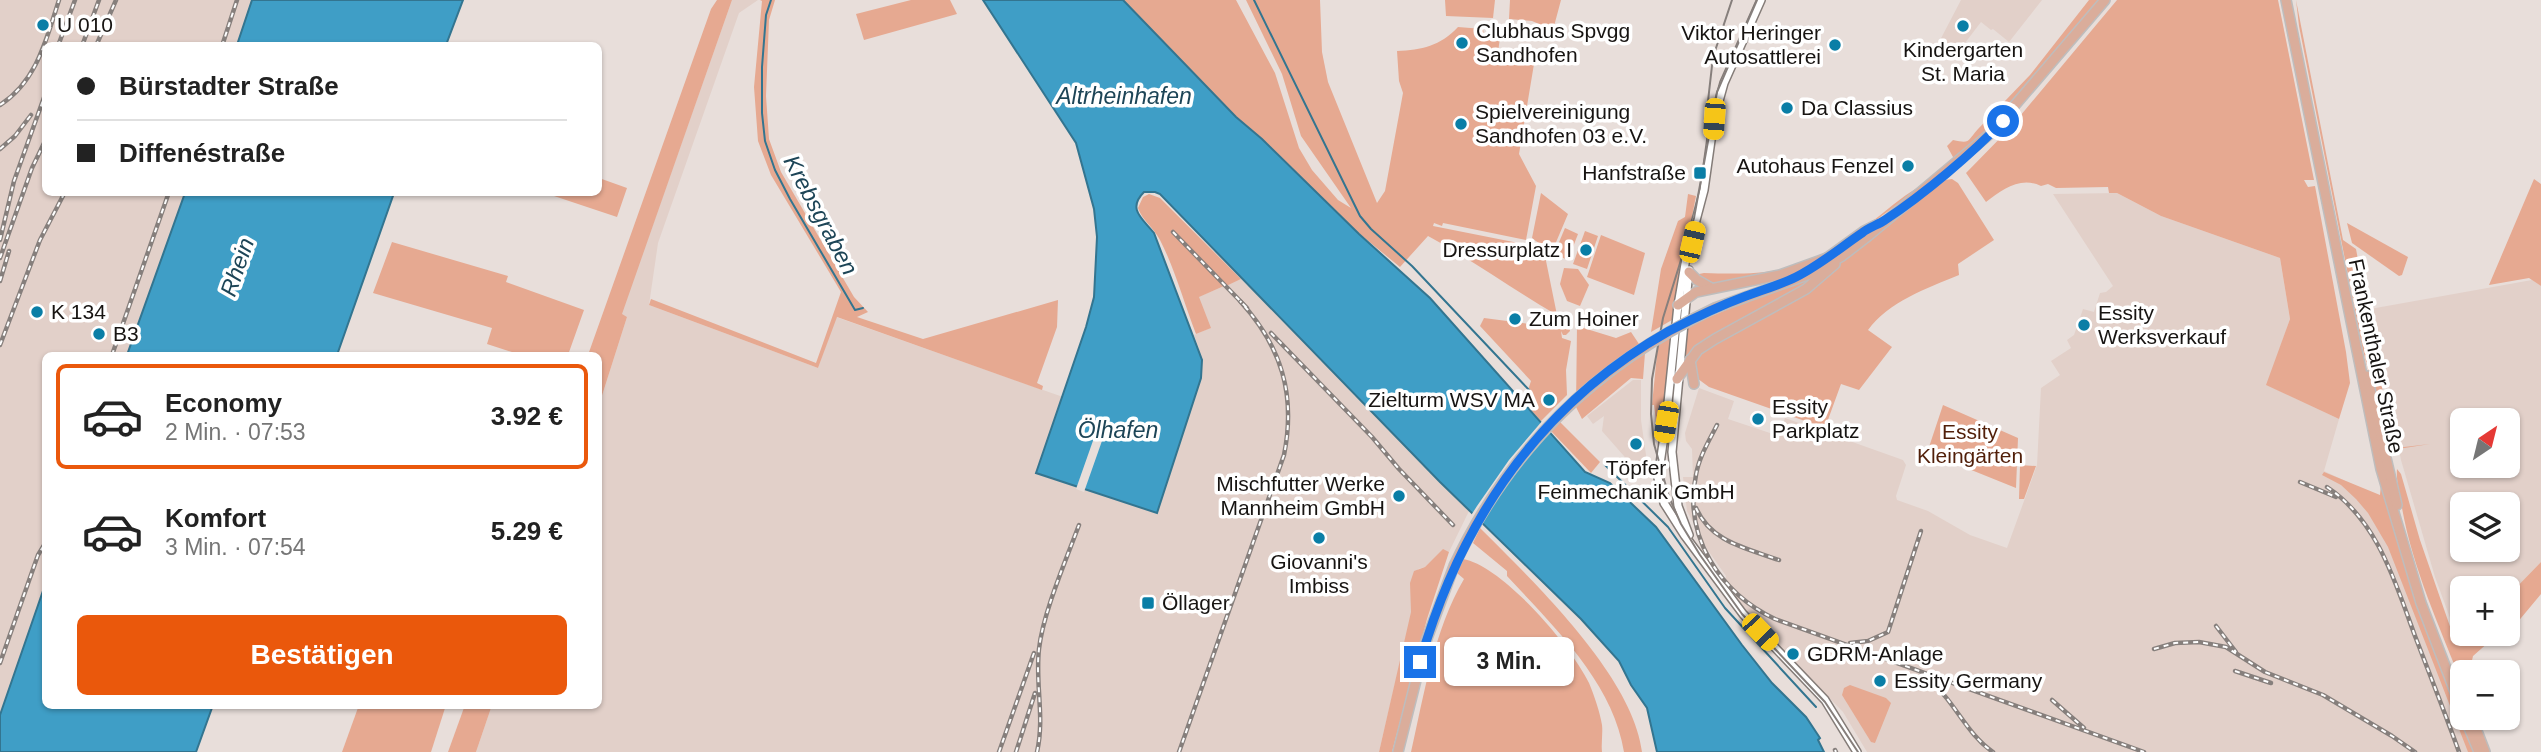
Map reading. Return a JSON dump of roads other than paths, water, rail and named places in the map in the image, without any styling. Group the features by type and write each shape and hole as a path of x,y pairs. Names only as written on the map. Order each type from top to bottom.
{"main road":[{"path":"1673,378 1715,338 1807,289 1842,256 1991,133 2105,0"},
{"name":"Frankenthaler Straße","path":"2286,0 2384,459 2410,553 2450,661"},
{"name":"Frankenthaler Straße","path":"2293,0 2399,534 2421,603 2450,679"},
{"path":"1794,278 1864,231 1884,221"},
{"path":"1398,752 1425,644 1454,566 1478,519 1502,481 1547,426 1579,395 1618,364 1666,333 1715,308 1811,274 1842,256"},
{"path":"1682,301 1696,292 1780,275 1827,258"},
{"path":"1689,272 1711,288"},
{"path":"1690,360 1694,384"},
{"path":"2470,730 2479,752"},
{"path":"2477,730 2485,752"}],"street":[{"path":"1682,301 1704,190 1714,119 1721,93 1761,0"},
{"path":"1692,242 1686,258 1673,378 1657,471 1659,489 1664,503 1743,614 1825,700 1857,752"},
{"path":"1673,378 1674,484 1681,519 1700,555"}],"water":[{"path":"252,0 463,0 447,42 238,42"},
{"name":"Altrheinhafen","path":"983,0 1123,0 1236,117 1430,298 1585,472 1610,483 1656,527 1772,683 1806,717 1820,738 1818,740 1824,752 1657,752 1647,708 1619,661 1581,619 1440,482 1160,194 1155,192 1144,192 1139,198 1138,213 1154,233 1202,360 1201,378 1157,513 1036,473 1094,297 1097,237 1094,209 1076,143"},
{"name":"Rhein","path":"184,196 393,196 338,352 128,352"},
{"path":"42,594 42,709 212,709 196,752 0,752 0,715"}],"waterway":[{"name":"Krebsgraben","path":"771,0 766,15 762,67 765,141 775,170 790,199 855,310 863,308"},
{"path":"1254,0 1360,216 1412,266 1530,391"},
{"path":"1604,464 1668,527 1725,608 1816,707"}],"tram line":[{"path":"1708,101 1713,57 1732,0"},
{"path":"1757,0 1717,92 1694,218 1663,318 1652,379 1654,444 1669,497 1681,524 1700,555 1742,614 1825,702 1858,752"}],"railway":[{"path":"45,42 59,0"},
{"path":"59,42 75,0"},
{"path":"83,42 99,0"},
{"path":"98,42 116,0"},
{"path":"223,42 237,0"},
{"path":"0,105 13,95 32,72 42,49"},
{"path":"0,240 14,181 42,103"},
{"path":"0,149 15,136 31,115"},
{"path":"0,258 42,147"},
{"path":"0,345 40,240 63,196"},
{"path":"113,352 168,196"},
{"path":"1173,232 1247,308"},
{"path":"0,281 9,251"},
{"path":"1179,752 1284,455 1287,433 1286,392 1276,354 1240,301"},
{"path":"1271,333 1453,525"},
{"path":"1717,425 1697,468 1693,498 1695,520 1701,541 1722,578 1755,608 1775,619 2144,752"},
{"path":"2300,482 2336,497"},
{"path":"2327,487 2359,517 2383,554 2459,752"},
{"path":"1696,508 1703,520 1720,536 1779,560"},
{"path":"1037,752 1040,726 1038,662 1041,635 1079,525"},
{"path":"1850,643 1868,641 1888,632 1921,531"},
{"path":"0,663 42,548"},
{"path":"2216,626 2236,652"},
{"path":"2154,649 2175,643 2199,642 2226,647 2265,672 2323,695 2415,752"},
{"path":"999,752 1034,653"},
{"path":"2235,671 2271,683"},
{"path":"1926,678 1944,695 1974,735 1993,752"},
{"path":"1016,752 1035,693"},
{"path":"2052,700 2084,728"}],"place":[{"name":"U 010","path":"43,25"},
{"name":"Kindergarten St. Maria","path":"1963,26"},
{"name":"Clubhaus Spvgg Sandhofen","path":"1462,43"},
{"name":"Viktor Heringer Autosattlerei","path":"1835,45"},
{"name":"Da Classius","path":"1787,108"},
{"name":"Spielvereinigung Sandhofen 03 e.V.","path":"1461,124"},
{"name":"Autohaus Fenzel","path":"1908,166"},
{"name":"Hanfstraße","path":"1700,173"},
{"name":"Dressurplatz I","path":"1586,250"},
{"name":"K 134","path":"37,312"},
{"name":"Zum Hoiner","path":"1515,319"},
{"name":"Essity Werksverkauf","path":"2084,325"},
{"name":"B3","path":"99,334"},
{"name":"Zielturm WSV MA","path":"1549,400"},
{"name":"Essity Parkplatz","path":"1758,419"},
{"name":"Töpfer Feinmechanik GmbH","path":"1636,444"},
{"name":"Mischfutter Werke Mannheim GmbH","path":"1399,496"},
{"name":"Giovanni's Imbiss","path":"1319,538"},
{"name":"Öllager","path":"1148,603"},
{"name":"GDRM-Anlage","path":"1793,654"},
{"name":"Essity Germany","path":"1880,681"}],"water label":[{"name":"Ölhafen","path":"1118,430"}],"park label":[{"name":"Essity Kleingärten","path":"1970,444"}]}
